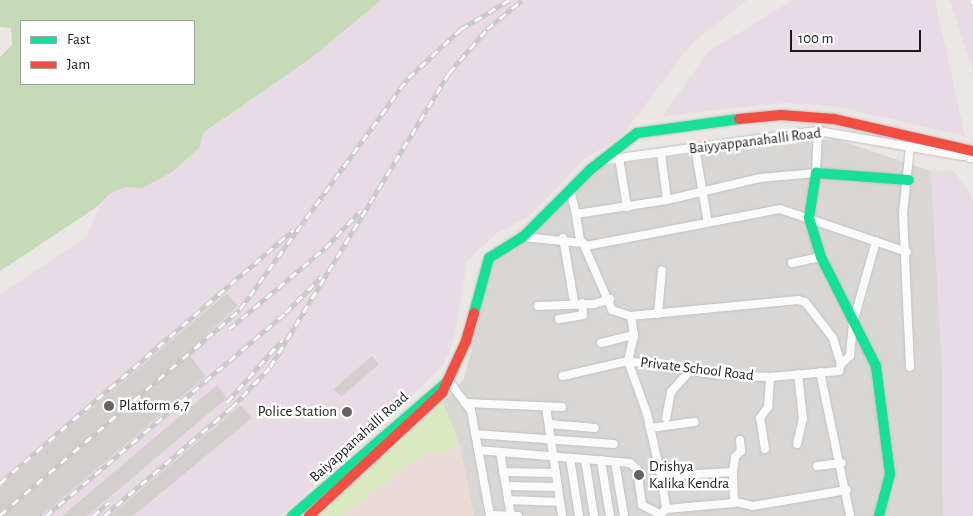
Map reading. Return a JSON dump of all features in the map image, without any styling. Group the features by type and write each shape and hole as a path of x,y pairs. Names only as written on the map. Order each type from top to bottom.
{"street":[{"path":"518,516 490,515 471,410 447,381 466,341 489,258 523,237 570,190 637,134 688,123 781,115 834,119 970,156"},
{"path":"818,131 816,172 810,218 821,257 876,366 890,474 879,516"},
{"name":"Baiyyappanahalli Road","path":"605,160 818,131 970,156"},
{"path":"910,146 909,180 903,214 907,252 910,367"},
{"path":"695,148 708,223"},
{"path":"661,153 667,200"},
{"path":"619,158 627,207"},
{"path":"576,214 667,200 760,178 816,172 909,180"},
{"path":"570,190 580,240 586,246 610,299 612,310 631,316 798,300 805,302 833,338 841,364 850,356 853,323 876,242"},
{"path":"586,246 780,209 907,252"},
{"path":"523,237 580,240"},
{"path":"559,319 583,315 578,303 563,238"},
{"path":"792,263 821,257"},
{"path":"658,314 662,270"},
{"path":"538,306 578,303 594,304 610,299"},
{"name":"Private School Road","path":"631,316 634,335 628,361 690,371 770,377 839,371 841,364"},
{"path":"601,343 634,335"},
{"path":"563,376 628,361 650,428 661,476 662,513"},
{"path":"666,418 671,392 690,371"},
{"path":"820,372 842,463 850,516"},
{"path":"797,444 803,419 798,374"},
{"path":"765,449 760,418 768,407 770,377"},
{"name":"Baiyappanahalli Road","path":"292,516 310,510 438,386 447,381"},
{"path":"465,403 562,407"},
{"path":"546,407 562,516"},
{"path":"650,428 695,422"},
{"path":"549,424 595,428"},
{"path":"475,434 614,444"},
{"path":"736,502 733,472 735,457 741,451 740,440"},
{"path":"478,450 601,460 635,465 642,505 662,513 736,502 754,506 847,490"},
{"path":"500,452 511,516"},
{"path":"570,458 579,516"},
{"path":"585,459 594,516"},
{"path":"601,460 610,516"},
{"path":"615,462 624,516"},
{"path":"816,466 842,463"},
{"path":"504,472 556,473"},
{"path":"661,476 733,472"},
{"path":"506,486 558,487"},
{"path":"508,500 560,502"}],"shaded area":[{"path":"38,0 747,0 690,45 621,137 585,159 529,216 497,233 467,261 455,335 444,365 281,516 0,516 0,294 87,237 149,85 195,85 195,20"},
{"path":"793,0 935,0 965,136 835,106 784,103 663,116 708,52"},
{"path":"950,0 973,0 973,79 972,67"},
{"path":"836,139 931,171 942,365 943,516 474,516 460,447 443,402 464,379 494,255 515,248 535,232 603,166 747,146"},
{"path":"953,170 973,198 973,516 943,516 942,365 931,171"},
{"path":"460,447 474,516 341,516 420,456"}],"green space":[{"path":"0,0 381,0 311,58 204,132 199,148 172,172 142,188 125,187 109,194 98,206 0,271 0,57 12,45 11,28 0,27"},
{"path":"443,402 460,447 420,456 341,516 319,516"}],"building":[{"path":"227,293 238,306 187,352 206,376 41,516 0,516 0,487"},
{"path":"372,356 379,364 341,397 334,389"},
{"path":"217,385 227,398 87,516 62,516"},
{"path":"241,405 252,418 133,516 110,516"}],"railway":[{"path":"0,515 240,309 408,78 461,29 509,0"},
{"path":"104,516 231,408 270,367 449,73 487,29 522,0"},
{"path":"229,329 325,248 361,210"},
{"path":"0,483 293,230"},
{"path":"46,516 285,313 321,277"},
{"path":"227,402 282,340"},
{"path":"93,516 109,502"}],"traffic: fast":[{"path":"474,313 489,258 523,237 591,169 637,133 739,119"},
{"path":"879,516 890,474 876,366 821,257 809,218 816,173 909,180"},
{"path":"292,516 447,382"}],"traffic: jam":[{"path":"739,119 781,115 834,119 973,151"},
{"path":"309,516 442,393 466,341 474,313"}],"place":[{"name":"Platform 6,7","path":"109,406"},
{"name":"Police Station","path":"347,412"},
{"name":"Drishya Kalika Kendra","path":"639,475"}]}
